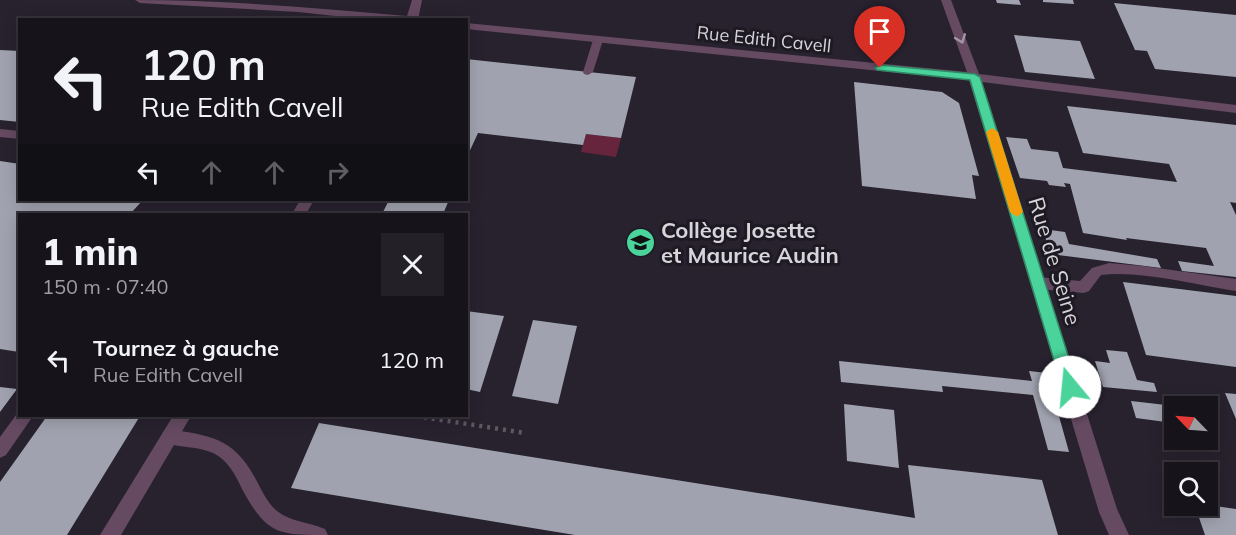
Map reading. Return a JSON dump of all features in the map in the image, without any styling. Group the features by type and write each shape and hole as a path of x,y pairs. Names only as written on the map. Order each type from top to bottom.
{"street":[{"path":"140,0 298,9 391,18"},
{"path":"412,18 417,0"},
{"name":"Rue de Seine","path":"946,0 975,77 1108,512 1119,535"},
{"name":"Rue Edith Cavell","path":"468,26 975,77 1236,109"},
{"path":"110,535 181,417"}],"lane":[{"path":"588,72 598,40"},
{"path":"0,133 18,135"},
{"path":"1038,282 1084,287 1090,277 1100,270 1120,269 1236,285"},
{"path":"0,450 24,417"},
{"path":"169,437 196,441 226,452 248,479 266,513 300,532 319,535"}],"path":[{"path":"422,417 525,433"}],"shaded area":[{"path":"0,0 1236,0 1236,535 0,535"},
{"path":"586,134 621,138 616,157 581,152"}],"building":[{"path":"996,0 1019,0 1021,5 997,3"},
{"path":"1043,0 1073,0 1074,4 1043,2"},
{"path":"1114,3 1236,15 1236,77 1155,69 1147,51 1135,50"},
{"path":"1014,35 1080,41 1095,79 1025,72"},
{"path":"0,50 18,51 18,122 0,120"},
{"path":"468,59 636,77 621,138 586,134 583,145 478,133 468,155"},
{"path":"854,82 942,92 959,103 979,176 972,175 976,199 862,186"},
{"path":"1067,106 1236,125 1236,203 1230,202 1236,215 1236,277 1182,271 1178,261 1214,266 1206,248 1083,233 1070,184 1064,183 1066,187 1049,185 1047,181 1020,178 1006,137 1027,139 1031,149 1058,152 1063,168 1177,182 1169,164 1083,153"},
{"path":"0,161 18,164 18,201 142,201 131,213 18,213 18,352 0,349"},
{"path":"388,201 449,201 443,213 382,213"},
{"path":"1043,229 1065,232 1069,244 1157,259 1161,268 1050,254"},
{"path":"1123,282 1236,296 1236,367 1146,355"},
{"path":"468,311 504,316 480,392 468,389"},
{"path":"533,320 577,326 558,404 512,396"},
{"path":"1106,350 1127,352 1137,380 1154,383 1157,392 1103,387 1095,361 1110,363"},
{"path":"839,361 1032,381 1029,371 1047,373 1069,452 1048,450 1033,395 942,386 943,392 841,382"},
{"path":"0,387 17,389 0,412"},
{"path":"1225,393 1236,394 1236,419"},
{"path":"1131,401 1164,405 1164,422 1136,418"},
{"path":"844,404 894,410 899,468 847,461"},
{"path":"46,417 139,417 67,535 0,535 0,482"},
{"path":"319,423 915,518 908,465 1042,480 1058,535 575,535 291,488"},
{"path":"1218,506 1236,509 1236,535 1205,535 1198,516 1218,516"}],"slow traffic":[{"path":"992,132 1017,212"}],"place":[{"name":"Collège Josette et Maurice Audin","path":"640,243"}],"route":[{"path":"880,68 975,77 1070,387"}]}
